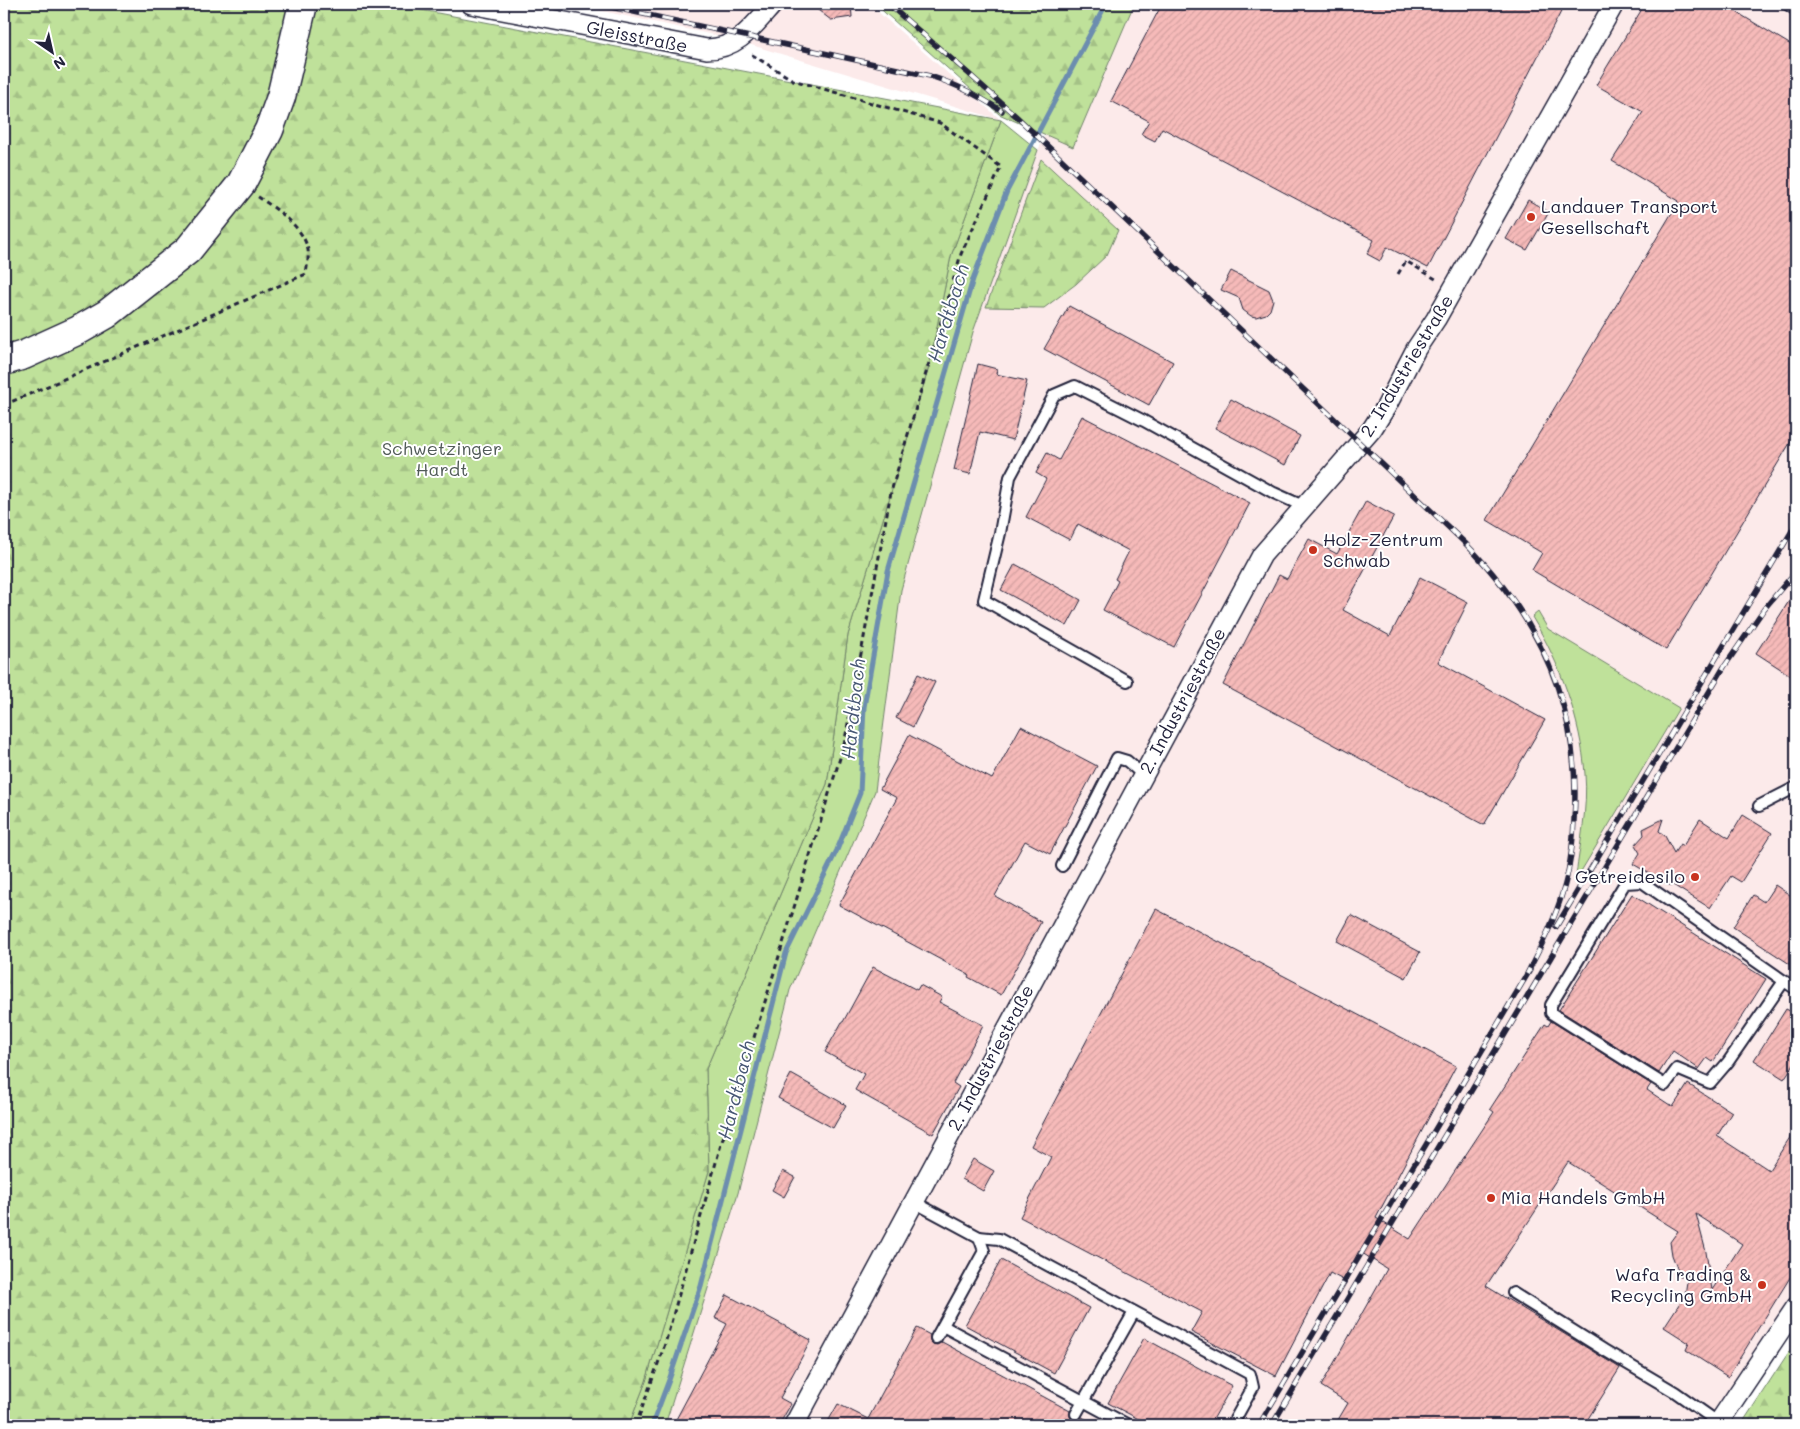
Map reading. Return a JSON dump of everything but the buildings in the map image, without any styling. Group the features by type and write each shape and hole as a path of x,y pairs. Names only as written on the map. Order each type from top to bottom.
{"main road":[{"path":"4,361 24,355 79,330 106,314 188,250 241,184 269,130 281,96 303,4"}],"street":[{"name":"Gleisstraße","path":"471,4 697,48 716,49 734,43"},
{"path":"734,43 744,36 773,4"},
{"name":"2. Industriestraße","path":"794,1425 1262,555 1372,429 1614,4"},
{"path":"1718,1424 1796,1307"}],"lane":[{"path":"1787,4 1796,10"},
{"path":"1127,681 984,600 1000,533 1010,477 1054,395 1075,386 1144,421 1274,493 1303,506"},
{"path":"1062,866 1117,758 1127,762 1143,775"},
{"path":"1759,806 1796,787"},
{"path":"1784,981 1728,1062 1710,1083 1677,1069 1665,1085 1551,1013 1551,1005 1625,883 1642,882 1796,989"},
{"path":"914,1202 979,1237 999,1239 1250,1374 1253,1387 1232,1425"},
{"path":"936,1338 984,1251 979,1237"},
{"path":"1513,1293 1675,1392 1718,1424"},
{"path":"1076,1414 1134,1312"},
{"path":"943,1326 1128,1425"}],"path":[{"path":"636,1425 665,1344 720,1148 844,745 891,492 961,254 1001,167 940,123 793,80 734,43"},
{"path":"4,405 306,274 308,251 301,232 277,210 241,184"},
{"path":"1398,274 1406,261 1453,289"}],"shaded area":[{"path":"570,4 869,4 1001,120 728,38"},
{"path":"1110,4 1796,4 1796,1301 1718,1425 665,1425 738,1193 790,990 875,791 901,590 973,332 1038,150"}],"green space":[{"name":"Schwetzinger Hardt","path":"4,4 390,4 1001,120 951,256 929,367 848,635 827,784 706,1069 709,1171 646,1381 629,1425 4,1425"},
{"path":"875,4 1134,4 1073,147 999,114"},
{"path":"1001,120 1038,150 973,332 901,590 875,791 790,990 738,1193 665,1425 629,1425 646,1381 709,1171 706,1069 827,784 848,635 929,367 951,256"},
{"path":"1041,159 1118,230 1107,255 1076,284 1044,308 986,307"},
{"path":"1538,612 1548,629 1679,708 1577,878 1586,787 1583,754 1568,692 1552,653 1532,617"},
{"path":"1796,1341 1796,1425 1741,1425"}],"waterway":[{"name":"Hardtbach","path":"652,1425 701,1286 786,953 837,850 860,793 864,707 888,571 973,279 1007,191 1106,4"}],"railway":[{"path":"597,4 930,76 967,91 1002,111"},
{"path":"888,4 1017,117 1465,543 1492,572 1515,603 1535,635 1551,669 1563,704 1571,741 1575,780 1573,839 1567,876 1555,915 1527,974"},
{"path":"1556,927 1796,524"},
{"path":"1272,1425 1724,667 1764,609 1796,571"},
{"path":"1259,1425 1530,970"}],"place":[{"name":"Landauer Transport Gesellschaft","path":"1531,217"},
{"name":"Holz-Zentrum Schwab","path":"1313,550"},
{"name":"Getreidesilo","path":"1695,877"},
{"name":"Mia Handels GmbH","path":"1491,1198"},
{"name":"Wafa Trading & Recycling GmbH","path":"1762,1285"}]}
